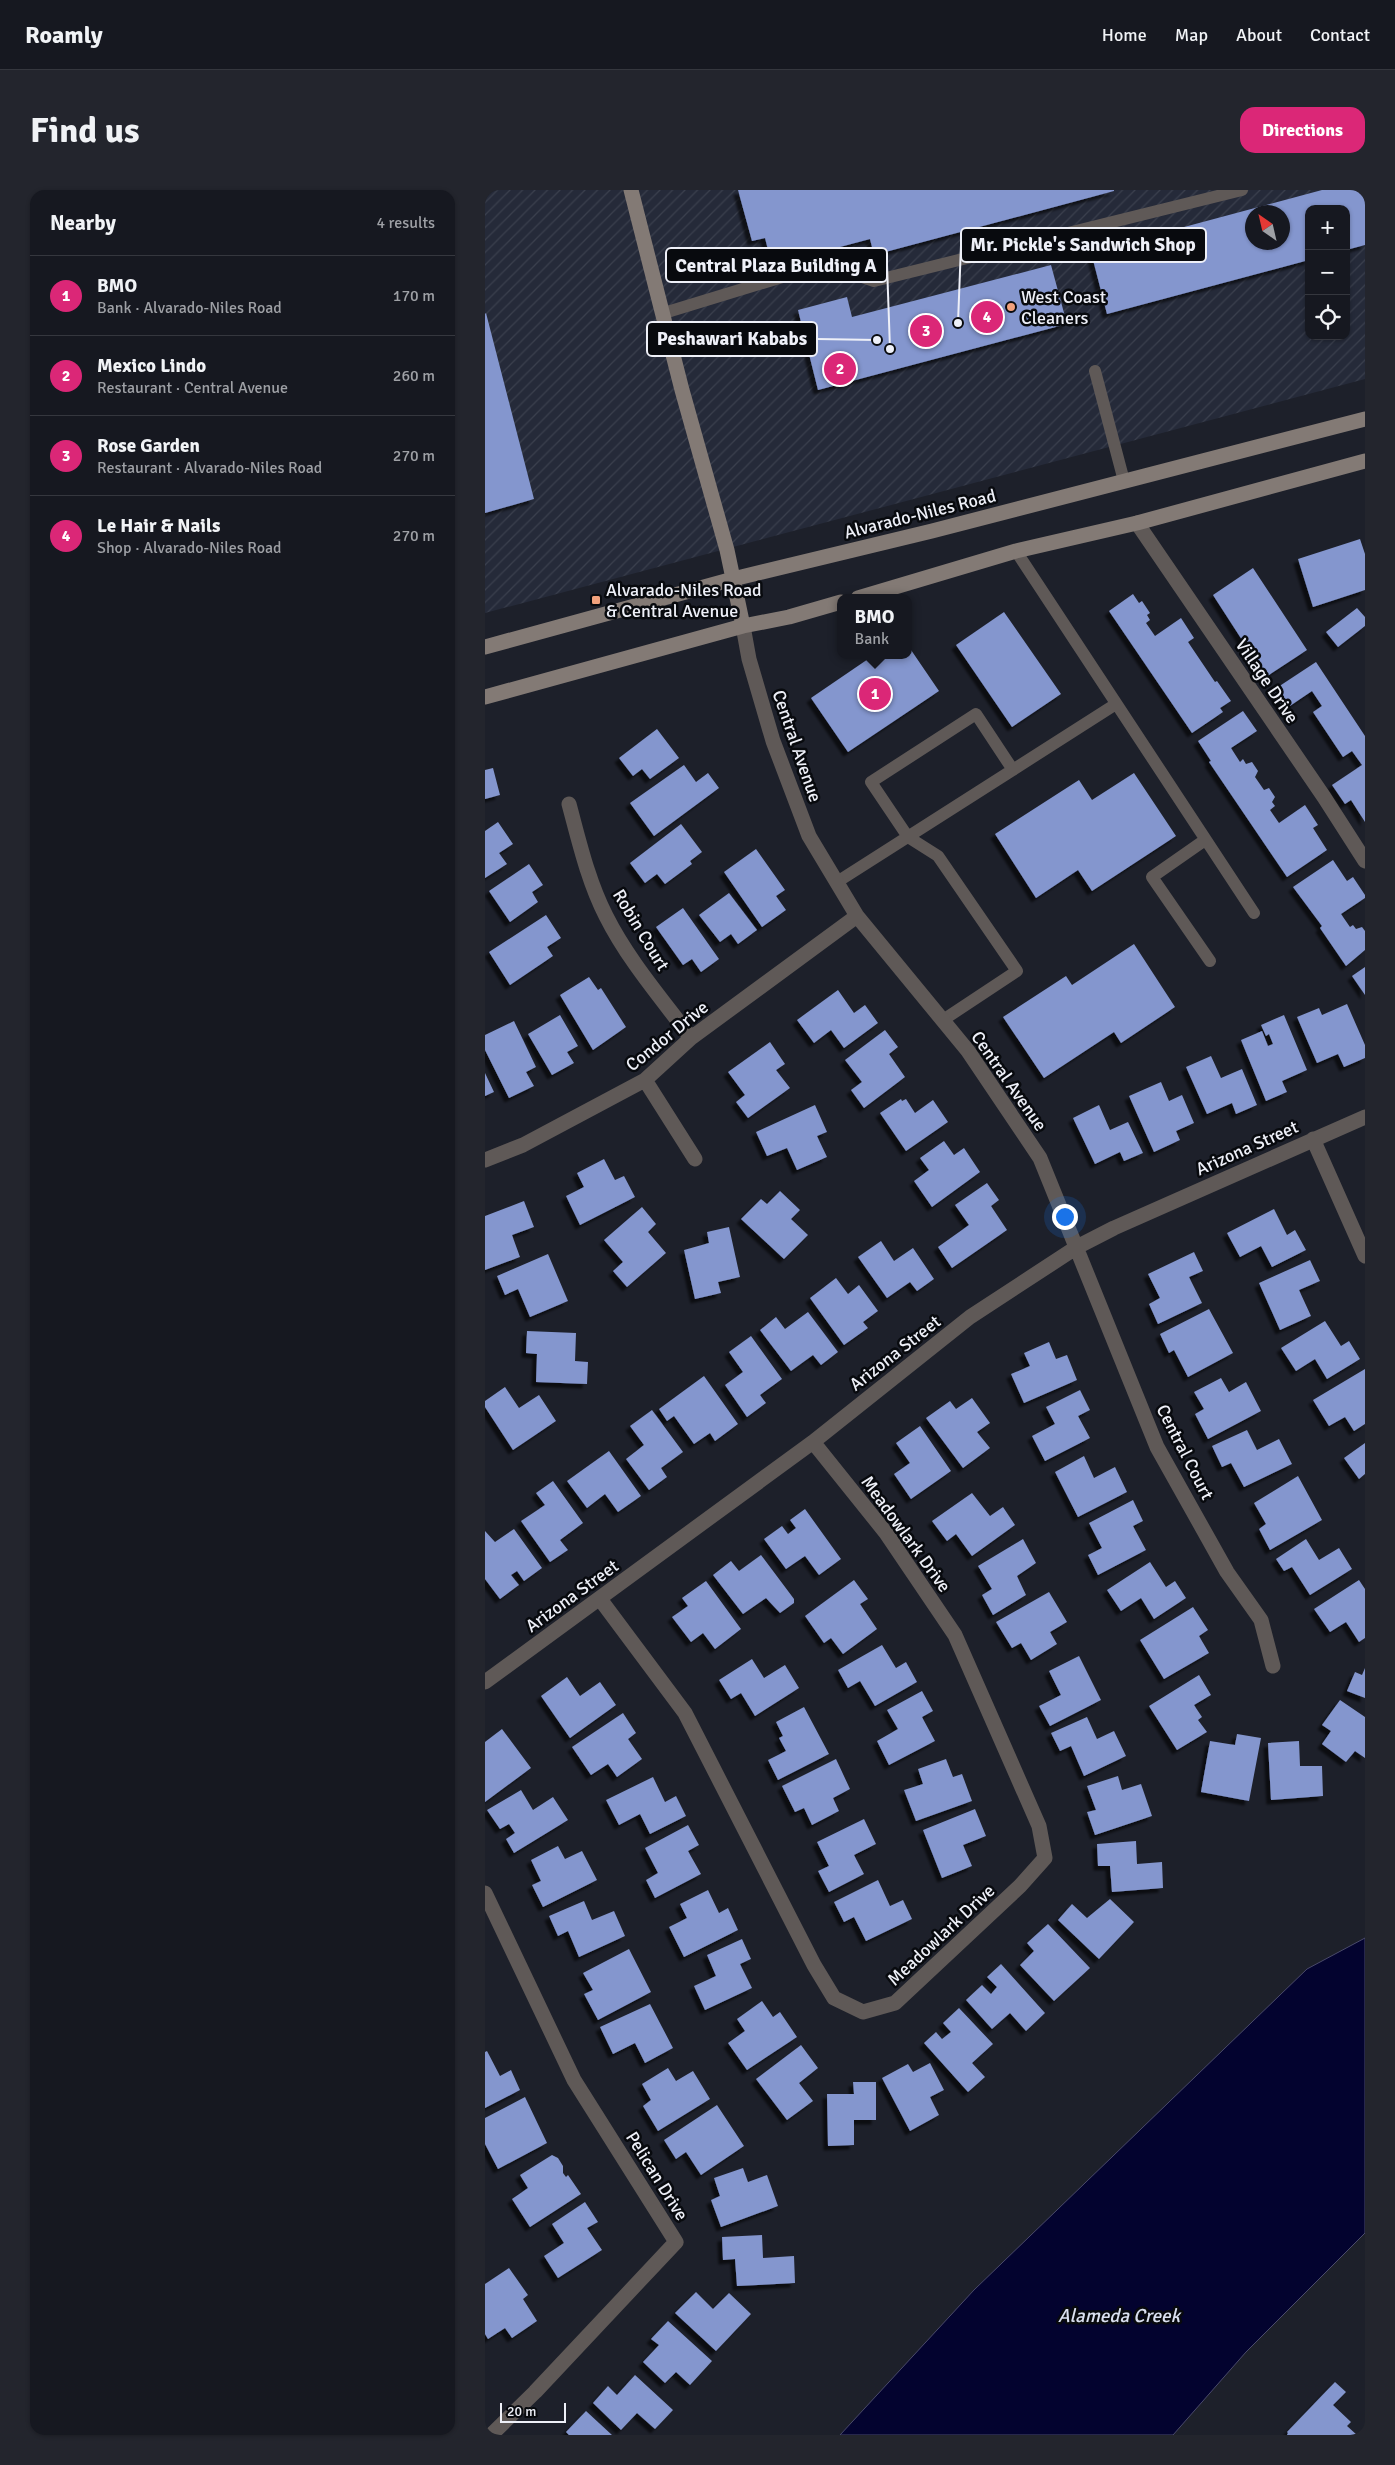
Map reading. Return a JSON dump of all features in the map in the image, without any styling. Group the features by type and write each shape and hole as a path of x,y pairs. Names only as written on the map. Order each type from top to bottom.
{"main road":[{"name":"Central Avenue","path":"631,190 733,579 743,626"},
{"name":"Alvarado-Niles Road","path":"485,647 733,579 1124,482 1365,419"},
{"path":"872,594 1016,552 1137,523 1365,461"},
{"path":"485,697 743,626 789,617 837,603"}],"street":[{"name":"Village Drive","path":"1137,523 1324,797 1365,861"},
{"name":"Central Avenue","path":"743,626 749,659 773,741 809,836 857,916 968,1051 1039,1158 1077,1247"},
{"name":"Robin Court","path":"569,804 581,852 606,916 640,970 691,1038"},
{"name":"Condor Drive","path":"485,1160 523,1145 645,1080 691,1038 857,916"},
{"path":"645,1080 695,1159"},
{"name":"Arizona Street","path":"485,1682 813,1442 970,1318 1077,1247 1114,1228 1365,1117"},
{"path":"1313,1139 1365,1256"},
{"name":"Central Court","path":"1077,1247 1157,1447 1227,1572 1261,1620 1273,1666"},
{"name":"Meadowlark Drive","path":"600,1599 685,1713 813,1965 834,1998 863,2012 895,2003 1021,1886 1045,1858 1039,1826 955,1635 886,1534 813,1442"},
{"name":"Pelican Drive","path":"485,1893 574,2080 676,2242 535,2392 491,2435"}],"lane":[{"path":"664,313 825,264 874,281 1242,190"},
{"path":"1095,371 1124,482"},
{"path":"1016,552 1254,914"},
{"path":"837,882 1116,704"},
{"path":"943,1020 1017,970 937,856 908,837 871,782 976,714 1013,770"},
{"path":"1205,840 1152,877 1209,962"}],"shaded area":[{"path":"485,190 1365,190 1365,379 485,613"}],"water":[{"name":"Alameda Creek","path":"1365,1938 1365,2233 1246,2352 1173,2435 840,2435 974,2290 1307,1969"}],"building":[{"path":"738,190 1114,191 874,255 870,239 772,265 765,238 752,241"},
{"path":"1322,190 1365,190 1365,245 1350,249 1350,205 1305,205 1305,261 1107,314 1091,252 1245,211 1245,250 1290,250 1290,205 1266,205"},
{"path":"1051,265 1067,324 818,390 798,310 847,297 852,317"},
{"path":"485,314 534,499 485,513"},
{"path":"1360,539 1365,554 1365,590 1313,607 1298,559"},
{"path":"1253,568 1307,650 1266,677 1213,595"},
{"path":"1133,594 1139,603 1142,601 1150,613 1147,615 1150,620 1146,623 1155,636 1181,618 1194,638 1188,642 1215,682 1217,681 1231,701 1220,708 1223,712 1192,733 1109,611"},
{"path":"1357,608 1365,617 1365,626 1338,647 1326,632"},
{"path":"1004,612 1061,694 1012,727 956,645"},
{"path":"912,651 939,691 848,752 811,698 868,659 912,659"},
{"path":"1316,662 1365,736 1365,822 1351,800 1345,804 1332,785 1362,765 1352,751 1343,757 1313,712 1322,706 1312,691 1284,710 1272,691"},
{"path":"1243,711 1257,731 1231,748 1240,762 1243,759 1246,764 1252,762 1258,771 1255,777 1264,790 1269,788 1275,797 1272,802 1275,806 1270,810 1279,823 1305,805 1318,825 1313,828 1327,850 1287,877 1209,762 1211,761 1198,741"},
{"path":"657,729 679,758 650,779 642,769 633,776 619,758"},
{"path":"684,765 696,782 708,773 719,788 654,836 630,803"},
{"path":"493,768 500,795 485,799 485,770"},
{"path":"1134,773 1176,836 1092,891 1078,870 1036,898 995,834 1079,780 1092,800"},
{"path":"498,822 513,844 499,853 507,864 485,878 485,831"},
{"path":"681,824 702,852 690,861 692,864 665,884 657,874 645,883 630,863"},
{"path":"756,849 785,890 776,896 786,910 762,927 724,872"},
{"path":"1333,860 1347,881 1353,877 1365,895 1365,898 1341,914 1350,927 1353,925 1356,929 1362,927 1365,931 1365,950 1346,966 1320,928 1322,926 1293,887"},
{"path":"529,864 543,885 532,892 538,902 510,922 489,891"},
{"path":"729,893 757,930 738,944 731,934 720,942 699,915"},
{"path":"683,908 719,959 701,972 692,959 683,965 656,927"},
{"path":"546,915 561,938 547,947 553,956 510,985 489,952"},
{"path":"1134,944 1175,1007 1121,1043 1114,1032 1044,1078 1003,1017 1066,976 1072,985"},
{"path":"1365,967 1365,995 1352,976"},
{"path":"589,977 598,990 601,988 626,1027 593,1050 560,995"},
{"path":"838,990 854,1013 865,1005 878,1023 844,1048 831,1030 814,1043 797,1020"},
{"path":"1347,1004 1365,1045 1365,1058 1344,1067 1338,1054 1317,1063 1297,1017 1319,1008 1322,1015"},
{"path":"560,1015 578,1046 567,1052 574,1063 552,1075 528,1034"},
{"path":"1284,1015 1307,1070 1282,1081 1287,1092 1266,1101 1241,1040 1262,1031 1268,1046 1273,1044 1269,1034 1266,1036 1261,1025"},
{"path":"514,1021 536,1067 526,1072 534,1086 509,1098 485,1050 485,1035"},
{"path":"885,1030 898,1047 889,1054 905,1077 864,1108 851,1090 862,1082 845,1060"},
{"path":"770,1042 785,1064 776,1070 790,1088 748,1118 736,1102 745,1095 728,1072"},
{"path":"1211,1056 1221,1078 1242,1069 1257,1105 1236,1114 1232,1103 1207,1114 1186,1067"},
{"path":"485,1073 494,1092 485,1096"},
{"path":"1161,1082 1169,1101 1182,1095 1194,1123 1176,1131 1180,1140 1154,1152 1129,1096"},
{"path":"901,1099 902,1101 906,1099 915,1113 933,1100 948,1122 906,1151 880,1113"},
{"path":"815,1105 827,1132 817,1136 827,1157 797,1170 787,1148 767,1156 756,1132"},
{"path":"1099,1105 1110,1130 1128,1122 1143,1153 1124,1161 1120,1152 1095,1164 1073,1118"},
{"path":"944,1141 954,1155 964,1148 980,1172 932,1207 914,1181 929,1170 920,1158"},
{"path":"604,1159 615,1180 624,1176 635,1197 580,1225 566,1196 584,1187 577,1173"},
{"path":"987,1183 999,1200 991,1206 1007,1230 952,1268 938,1247 969,1225 955,1205"},
{"path":"780,1191 800,1210 791,1219 808,1235 784,1259 741,1219 761,1199 767,1204"},
{"path":"524,1201 534,1227 512,1235 520,1257 485,1270 485,1216"},
{"path":"642,1207 656,1224 648,1232 666,1253 627,1287 613,1271 623,1262 604,1240"},
{"path":"1274,1209 1287,1235 1295,1230 1306,1250 1272,1267 1261,1246 1240,1257 1227,1233"},
{"path":"729,1227 740,1277 718,1282 721,1293 695,1299 684,1250 709,1243 707,1232"},
{"path":"881,1241 894,1261 913,1248 934,1279 917,1291 910,1282 887,1298 858,1257"},
{"path":"1194,1252 1203,1271 1189,1277 1202,1303 1158,1324 1149,1304 1160,1298 1148,1274"},
{"path":"548,1254 568,1301 530,1317 518,1289 505,1295 497,1276"},
{"path":"1310,1260 1320,1281 1299,1290 1311,1316 1280,1330 1259,1283"},
{"path":"836,1278 848,1294 859,1285 878,1311 863,1322 868,1328 844,1345 810,1298"},
{"path":"1209,1309 1233,1353 1188,1377 1174,1350 1169,1353 1160,1334"},
{"path":"808,1312 838,1352 821,1365 813,1355 791,1371 760,1330 776,1317 785,1329"},
{"path":"1325,1321 1341,1346 1349,1341 1360,1359 1327,1379 1315,1359 1296,1371 1281,1348"},
{"path":"527,1331 576,1333 575,1361 588,1362 587,1384 536,1382 537,1354 526,1353"},
{"path":"751,1336 782,1379 760,1395 766,1403 747,1417 725,1385 743,1372 729,1352"},
{"path":"1049,1342 1056,1359 1067,1355 1077,1380 1024,1403 1011,1374 1030,1366 1024,1353"},
{"path":"1365,1369 1365,1424 1354,1431 1345,1417 1329,1426 1313,1400"},
{"path":"704,1376 738,1424 715,1441 710,1433 694,1444 674,1416 667,1421 659,1409"},
{"path":"1221,1378 1229,1392 1246,1382 1261,1411 1208,1439 1195,1414 1204,1409 1194,1392"},
{"path":"505,1387 519,1408 539,1395 556,1421 513,1450 485,1407 485,1401"},
{"path":"1080,1390 1090,1410 1078,1416 1090,1438 1045,1461 1032,1436 1055,1424 1046,1407"},
{"path":"972,1398 990,1423 977,1432 990,1448 963,1468 926,1418 950,1401 956,1409"},
{"path":"652,1410 683,1452 661,1468 667,1477 649,1490 626,1459 644,1445 630,1426"},
{"path":"920,1426 951,1471 911,1499 894,1474 910,1463 896,1443"},
{"path":"1247,1430 1257,1450 1279,1439 1292,1464 1244,1487 1231,1463 1222,1467 1212,1446"},
{"path":"1365,1443 1365,1474 1359,1479 1344,1458"},
{"path":"609,1451 641,1496 618,1512 605,1494 587,1508 567,1481"},
{"path":"1084,1456 1094,1478 1115,1467 1127,1492 1078,1517 1055,1472"},
{"path":"1298,1476 1322,1520 1270,1550 1259,1529 1266,1524 1254,1503"},
{"path":"553,1481 583,1523 560,1540 568,1550 550,1562 521,1521 545,1505 536,1493"},
{"path":"972,1493 990,1516 1003,1507 1015,1525 972,1556 956,1534 947,1541 932,1521"},
{"path":"1133,1500 1143,1521 1133,1526 1146,1550 1098,1575 1088,1555 1102,1548 1089,1523"},
{"path":"805,1509 841,1559 819,1575 805,1556 786,1569 764,1539 782,1526 788,1534 796,1528 790,1520"},
{"path":"514,1529 542,1568 524,1581 517,1571 511,1575 519,1585 500,1599 485,1579 485,1531 495,1542"},
{"path":"1023,1539 1036,1563 1017,1576 1026,1595 993,1615 982,1595 992,1589 978,1566"},
{"path":"1306,1539 1319,1560 1339,1548 1352,1569 1310,1595 1292,1567 1284,1571 1276,1559"},
{"path":"761,1555 794,1599 794,1603 780,1613 766,1598 743,1614 713,1575 731,1561 739,1571"},
{"path":"1150,1562 1166,1587 1175,1581 1186,1598 1154,1619 1141,1598 1121,1611 1107,1590"},
{"path":"854,1580 868,1599 860,1604 877,1629 843,1654 831,1638 824,1643 805,1616"},
{"path":"1359,1580 1365,1589 1365,1638 1359,1642 1346,1622 1330,1632 1314,1609"},
{"path":"706,1581 741,1629 715,1649 703,1633 691,1642 672,1617 688,1606 682,1598"},
{"path":"1049,1592 1067,1622 1050,1632 1057,1644 1031,1660 1021,1643 1012,1648 996,1622"},
{"path":"1193,1607 1208,1630 1199,1636 1209,1653 1164,1679 1140,1640"},
{"path":"882,1645 896,1668 906,1662 917,1682 875,1706 860,1681 848,1688 838,1670"},
{"path":"1079,1656 1101,1700 1050,1726 1039,1706 1061,1695 1049,1671"},
{"path":"752,1659 764,1678 785,1665 799,1688 755,1716 741,1693 731,1699 719,1680"},
{"path":"1365,1668 1365,1698 1347,1691 1355,1672 1362,1675"},
{"path":"1199,1675 1211,1695 1194,1705 1202,1717 1198,1720 1207,1732 1177,1750 1149,1706"},
{"path":"567,1677 580,1696 600,1682 616,1705 570,1738 541,1696"},
{"path":"922,1691 933,1711 922,1717 935,1741 889,1765 877,1741 898,1729 887,1710"},
{"path":"1340,1700 1365,1717 1365,1758 1355,1751 1346,1762 1322,1744 1331,1731 1322,1725"},
{"path":"804,1707 829,1754 778,1780 768,1760 786,1751 779,1738 783,1736 776,1722"},
{"path":"623,1713 636,1733 628,1739 642,1759 617,1777 608,1764 591,1775 572,1747"},
{"path":"1087,1717 1097,1739 1114,1731 1126,1756 1084,1776 1071,1746 1060,1751 1051,1733"},
{"path":"502,1729 531,1768 485,1802 485,1742"},
{"path":"1237,1734 1261,1738 1249,1801 1201,1792 1210,1741 1235,1745"},
{"path":"1299,1741 1300,1766 1322,1766 1323,1796 1271,1800 1268,1743"},
{"path":"836,1759 850,1789 833,1798 839,1811 812,1825 804,1808 795,1812 782,1786"},
{"path":"946,1759 953,1777 962,1774 972,1801 916,1821 904,1790 923,1784 918,1769"},
{"path":"1118,1776 1122,1790 1141,1784 1152,1816 1095,1835 1087,1812 1096,1810 1087,1786"},
{"path":"653,1777 665,1802 676,1796 686,1816 650,1834 640,1814 619,1825 606,1800"},
{"path":"521,1790 533,1810 553,1797 568,1820 514,1853 506,1839 515,1833 509,1824 500,1829 487,1810"},
{"path":"975,1809 986,1836 963,1845 972,1866 942,1878 923,1830"},
{"path":"864,1819 876,1844 854,1855 864,1874 829,1892 818,1871 829,1866 817,1842"},
{"path":"688,1825 699,1845 688,1851 701,1874 655,1898 646,1880 658,1873 645,1848"},
{"path":"1136,1841 1137,1864 1162,1862 1163,1888 1112,1892 1110,1866 1098,1866 1097,1844"},
{"path":"558,1846 565,1859 582,1851 597,1880 543,1907 532,1885 541,1881 531,1860"},
{"path":"878,1880 890,1906 903,1900 912,1919 866,1941 854,1917 844,1922 834,1902"},
{"path":"708,1890 719,1913 728,1908 738,1930 684,1957 669,1927 687,1918 680,1904"},
{"path":"1110,1899 1134,1922 1099,1959 1058,1920 1072,1904 1087,1918"},
{"path":"584,1901 592,1920 614,1911 625,1936 579,1957 568,1931 558,1936 549,1916"},
{"path":"1048,1924 1090,1968 1054,2001 1020,1965 1034,1951 1027,1943"},
{"path":"742,1939 751,1959 740,1964 752,1988 705,2010 694,1986 716,1976 707,1955"},
{"path":"629,1949 651,1992 598,2020 584,1994 593,1990 583,1973"},
{"path":"1001,1964 1045,2013 1026,2031 1010,2013 992,2029 966,2000 982,1985 991,1994 997,1987 987,1977"},
{"path":"762,2001 773,2017 780,2012 797,2037 747,2070 728,2043 745,2031 737,2019"},
{"path":"650,2004 673,2048 645,2063 635,2043 613,2054 600,2027"},
{"path":"959,2008 993,2044 972,2063 985,2077 968,2092 924,2043 936,2032 942,2039 951,2032 943,2023"},
{"path":"801,2045 818,2068 799,2083 813,2101 787,2120 756,2079"},
{"path":"487,2051 500,2076 511,2070 520,2090 485,2108 485,2052"},
{"path":"930,2063 944,2090 930,2097 939,2115 910,2131 882,2078 908,2064 913,2072"},
{"path":"668,2068 676,2081 693,2071 710,2099 658,2131 643,2106 651,2100 642,2084"},
{"path":"853,2082 876,2082 876,2120 854,2120 854,2145 828,2146 827,2094 854,2094"},
{"path":"525,2097 547,2143 498,2169 485,2144 485,2118"},
{"path":"717,2105 744,2146 701,2175 686,2152 676,2159 664,2140"},
{"path":"552,2155 558,2158 563,2166 563,2173 566,2177 568,2175 581,2194 530,2227 512,2199 528,2188 520,2175"},
{"path":"743,2168 748,2182 767,2175 778,2206 721,2227 711,2200 720,2196 714,2178"},
{"path":"585,2202 598,2222 587,2228 602,2250 558,2278 544,2256 564,2243 552,2224"},
{"path":"762,2235 763,2258 794,2256 795,2283 737,2286 735,2259 723,2260 722,2237"},
{"path":"509,2268 528,2295 523,2299 537,2321 512,2338 505,2328 488,2339 485,2334 485,2284"},
{"path":"696,2292 713,2309 729,2293 751,2314 716,2351 675,2313"},
{"path":"668,2321 712,2361 690,2385 676,2372 665,2383 643,2362 659,2345 651,2339"},
{"path":"635,2375 673,2410 655,2429 637,2413 621,2430 593,2403 608,2386 617,2395"},
{"path":"1335,2382 1346,2392 1333,2405 1351,2422 1347,2426 1357,2435 1287,2435 1287,2432"},
{"path":"586,2411 612,2435 569,2435 566,2432"}],"place":[{"name":"West Coast Cleaners","path":"1011,307"},
{"name":"Le Hair & Nails","path":"987,317"},
{"name":"Mr. Pickle's Sandwich Shop","path":"958,323"},
{"name":"Rose Garden","path":"926,331"},
{"name":"Peshawari Kababs","path":"877,340"},
{"name":"Central Plaza Building A","path":"890,349"},
{"name":"Mexico Lindo","path":"840,369"},
{"name":"Alvarado-Niles Road & Central Avenue","path":"596,600"},
{"name":"BMO","path":"875,694"}]}
